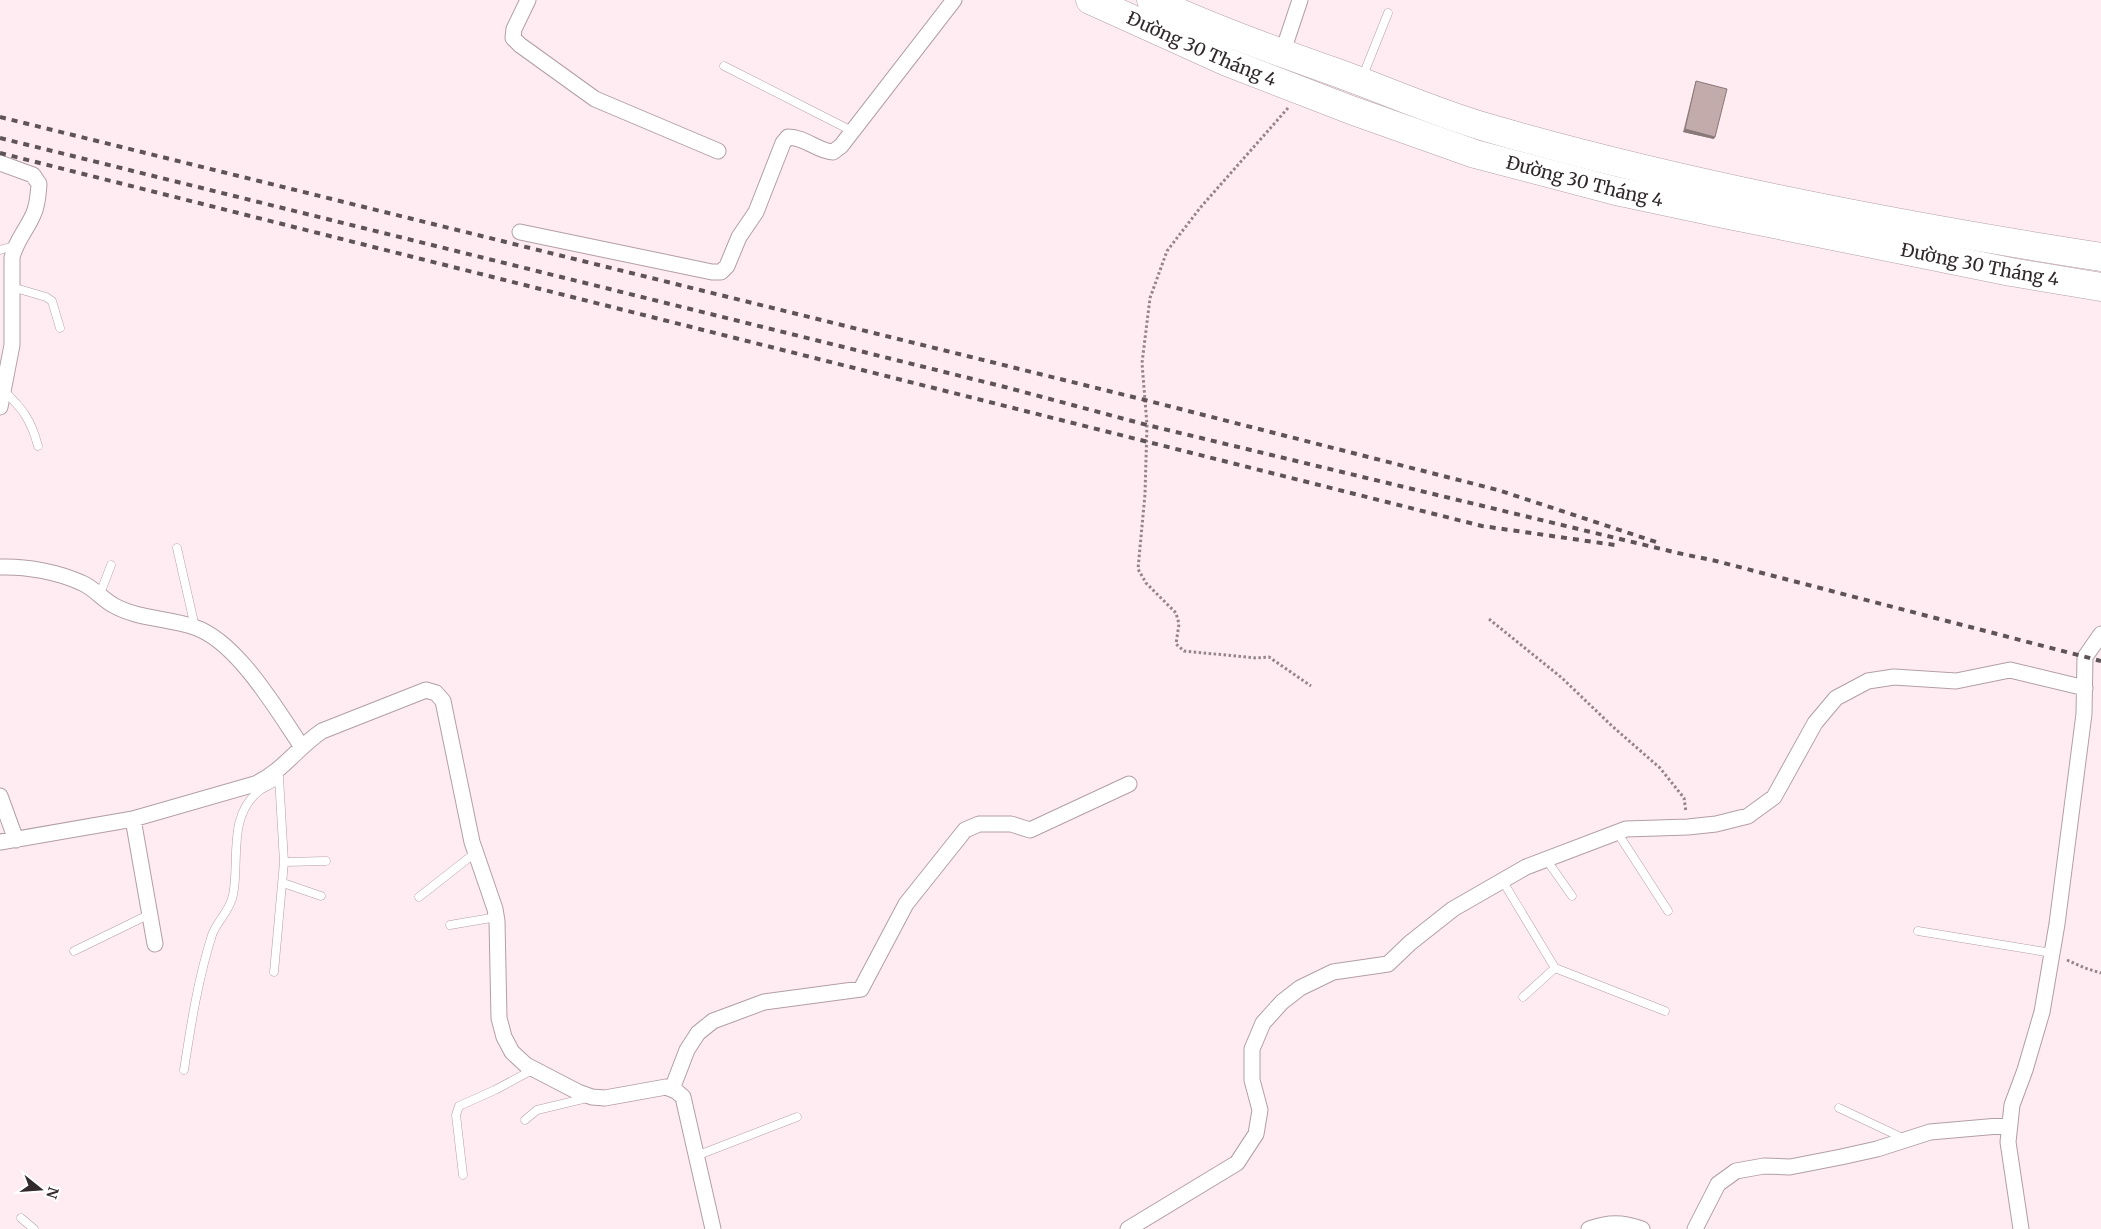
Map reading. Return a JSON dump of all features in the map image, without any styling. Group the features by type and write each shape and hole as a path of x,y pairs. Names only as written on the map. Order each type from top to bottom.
{"highway":[{"name":"Đường 30 Tháng 4","path":"1090,0 1227,62 1351,110 1475,154 1616,191 1732,203 2101,257"},
{"name":"Đường 30 Tháng 4","path":"1150,0 1207,25 1282,54 1482,126 1614,161 1732,203 2011,272 2101,287"}],"street":[{"path":"528,0 514,29 513,38 520,45 595,99 718,151"},
{"path":"520,232 712,272 721,272 727,266 739,238 756,212 783,143 788,137 796,137 825,152 833,152 841,146 954,0"},
{"path":"1282,54 1300,0"},
{"path":"0,163 33,175 39,184 37,204 32,217 7,248 12,258 12,287 4,391 0,407"},
{"path":"0,567 46,572 83,583 100,594 112,605 128,612 195,627 222,643 256,680 302,747"},
{"path":"2021,1229 2008,1142 2012,1105 2025,1070 2042,1012 2052,953 2084,714 2085,657 2101,634"},
{"path":"1128,1229 1237,1163 1256,1134 1260,1110 1252,1080 1252,1049 1263,1023 1282,1002 1300,988 1334,972 1388,964 1410,943 1453,910 1526,866 1626,829 1688,827 1716,824 1748,816 1774,797 1820,717 1836,698 1868,681 1894,677 1956,681 2010,670 2085,688"},
{"path":"0,842 133,819 255,784 279,775 302,747 322,731 426,690 436,693 443,701 475,853 496,917 499,1018 504,1037 512,1052 534,1069 578,1092 592,1097 604,1098 666,1088 672,1089 683,1098 713,1229"},
{"path":"672,1089 687,1050 698,1033 713,1021 764,1002 861,990 906,904 965,830 979,824 1011,824 1030,830 1129,784"},
{"path":"0,796 16,840"},
{"path":"133,819 155,944"},
{"path":"1695,1229 1718,1184 1736,1172 1764,1166 1790,1168 1859,1153 1930,1132 2010,1125"},
{"path":"1589,1229 1609,1223 1630,1225 1642,1229"}],"lane":[{"path":"1360,82 1388,13"},
{"path":"724,66 852,131"},
{"path":"12,287 46,297 52,301 60,328"},
{"path":"4,391 22,408 33,427 38,446"},
{"path":"177,548 195,627"},
{"path":"100,594 111,565"},
{"path":"274,972 284,862 279,775"},
{"path":"184,1070 206,954 214,931 226,914 233,896 238,827 245,808 258,791 279,775"},
{"path":"1617,832 1668,911"},
{"path":"419,897 475,853"},
{"path":"1546,859 1572,896"},
{"path":"284,862 326,862"},
{"path":"1502,880 1555,968 1665,1011"},
{"path":"283,883 321,896"},
{"path":"74,951 150,914"},
{"path":"450,925 496,917"},
{"path":"1918,931 2052,953"},
{"path":"1524,997 1555,968"},
{"path":"463,1175 456,1115 459,1106 495,1090 534,1069"},
{"path":"525,1120 536,1110 592,1097"},
{"path":"1839,1108 1906,1140"},
{"path":"696,1156 797,1116"},
{"path":"21,1218 34,1229"}],"path":[{"path":"1304,91 1200,208 1167,251 1150,298 1142,363 1146,433 1145,494 1138,568 1146,582 1176,613 1179,624 1176,644 1184,651 1256,658 1269,657 1311,686"},
{"path":"1489,619 1562,678 1612,726 1660,768 1684,798 1688,827"},
{"path":"2052,953 2084,968 2101,973"}],"building":[{"path":"1696,81 1727,89 1715,137 1685,129"}],"railway":[{"path":"0,117 1145,400 1498,490 1656,542"},
{"path":"0,138 1005,387 1147,425 1716,561 2101,661"},
{"path":"0,153 1482,526 1615,545"}]}
